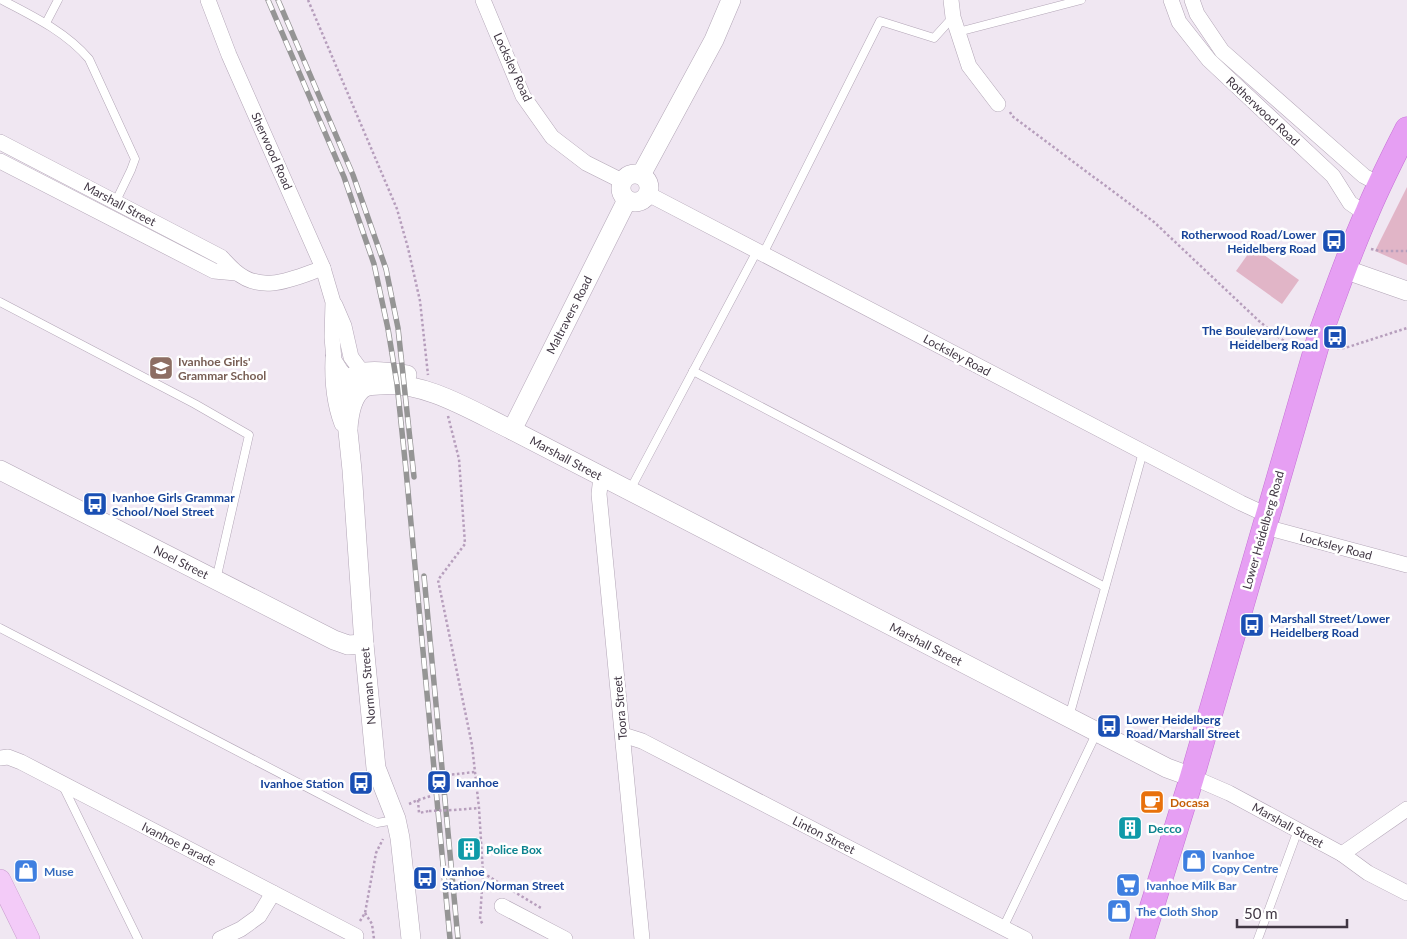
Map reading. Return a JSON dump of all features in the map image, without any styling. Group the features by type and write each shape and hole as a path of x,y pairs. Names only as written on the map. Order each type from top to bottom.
{"main road":[{"name":"Lower Heidelberg Road","path":"1142,939 1192,778 1320,335 1366,214 1407,129"},
{"path":"0,880 29,939"}],"street":[{"name":"Sherwood Road","path":"208,0 229,56 323,268 333,302 344,326 358,380"},
{"name":"Locksley Road","path":"483,0 523,96 552,137 586,163 622,181"},
{"path":"641,175 714,40 731,0"},
{"path":"951,0 968,66 1003,106"},
{"name":"Rotherwood Road","path":"1171,0 1179,22 1209,60 1333,176 1350,203 1366,214"},
{"name":"Rotherwood Road","path":"1192,0 1197,14 1222,51 1364,176 1379,184"},
{"name":"Marshall Street","path":"0,142 222,257 236,272 254,282 266,284 290,280 323,268"},
{"name":"Marshall Street","path":"0,161 214,271 236,272"},
{"path":"630,174 641,175 649,186 648,194 645,198 636,202 627,200 622,194 622,181 630,174"},
{"name":"Locksley Road","path":"648,194 1241,503 1266,521 1407,565"},
{"name":"Maltravers Road","path":"512,430 627,200"},
{"path":"1344,269 1407,291"},
{"name":"Sherwood Road","path":"333,302 335,362 341,371 358,380"},
{"path":"333,344 335,404 348,435"},
{"name":"Marshall Street","path":"358,380 373,371 399,373 420,377 429,382 443,396"},
{"name":"Marshall Street","path":"358,380 378,385 397,384 410,386 443,396 1167,768 1229,793 1342,854 1368,873 1407,893"},
{"name":"Norman Street","path":"358,380 345,388 344,392 364,644 376,768 396,819 400,838 411,939"},
{"name":"Noel Street","path":"0,470 338,642 351,645 364,644"},
{"name":"Toora Street","path":"602,477 599,494 642,939"},
{"name":"Linton Street","path":"623,735 642,741 1025,939"},
{"name":"Ivanhoe Parade","path":"0,758 8,757 21,762 356,936"},
{"path":"1342,854 1407,809"},
{"path":"220,939 241,929 259,916 272,893"},
{"path":"502,906 565,939"}],"lane":[{"path":"2,0 46,23 82,50 90,59 135,159 116,201"},
{"path":"46,23 58,0"},
{"path":"629,492 693,371 760,252 880,21 934,38 956,24 1080,0"},
{"path":"0,302 195,404 249,435 216,580"},
{"path":"693,371 1105,587"},
{"path":"1069,718 1143,452"},
{"path":"0,628 366,818 377,822 396,819"},
{"path":"1003,928 1097,732"},
{"path":"62,784 138,939"},
{"path":"1258,939 1298,830"}],"path":[{"path":"308,0 396,209 408,248 420,301 429,382"},
{"path":"1003,106 1012,116 1154,222 1259,321 1281,339 1296,348"},
{"path":"1353,246 1380,252 1407,251"},
{"path":"1337,348 1345,348 1407,328"},
{"path":"448,416 459,458 464,544 438,580 472,746 479,808 483,872 480,917 483,925"},
{"path":"447,775 475,772"},
{"path":"409,804 431,796"},
{"path":"418,800 420,813 479,808"},
{"path":"356,936 360,919 365,913 376,853 384,837"},
{"path":"465,842 481,840"},
{"path":"483,872 541,908"},
{"path":"365,913 372,924 374,939"}],"shaded area":[{"path":"1407,187 1407,265 1375,251"},
{"path":"1253,247 1299,280 1282,304 1236,271"}],"railway":[{"path":"268,0 344,177 374,264 388,329 397,384 406,470 450,939"},
{"path":"278,0 353,175 386,269 398,328 414,477"},
{"path":"424,576 458,939"}],"place":[{"name":"Rotherwood Road/Lower Heidelberg Road","path":"1334,241"},
{"name":"The Boulevard/Lower Heidelberg Road","path":"1335,337"},
{"name":"Ivanhoe Girls' Grammar School","path":"161,368"},
{"name":"Ivanhoe Girls Grammar School/Noel Street","path":"95,504"},
{"name":"Marshall Street/Lower Heidelberg Road","path":"1252,625"},
{"name":"Lower Heidelberg Road/Marshall Street","path":"1109,726"},
{"name":"Ivanhoe","path":"439,782"},
{"name":"Ivanhoe Station","path":"361,783"},
{"name":"Docasa","path":"1152,802"},
{"name":"Decco","path":"1130,828"},
{"name":"Police Box","path":"469,849"},
{"name":"Ivanhoe Copy Centre","path":"1194,861"},
{"name":"Muse","path":"26,871"},
{"name":"Ivanhoe Station/Norman Street","path":"425,878"},
{"name":"Ivanhoe Milk Bar","path":"1128,885"},
{"name":"The Cloth Shop","path":"1119,911"}]}
